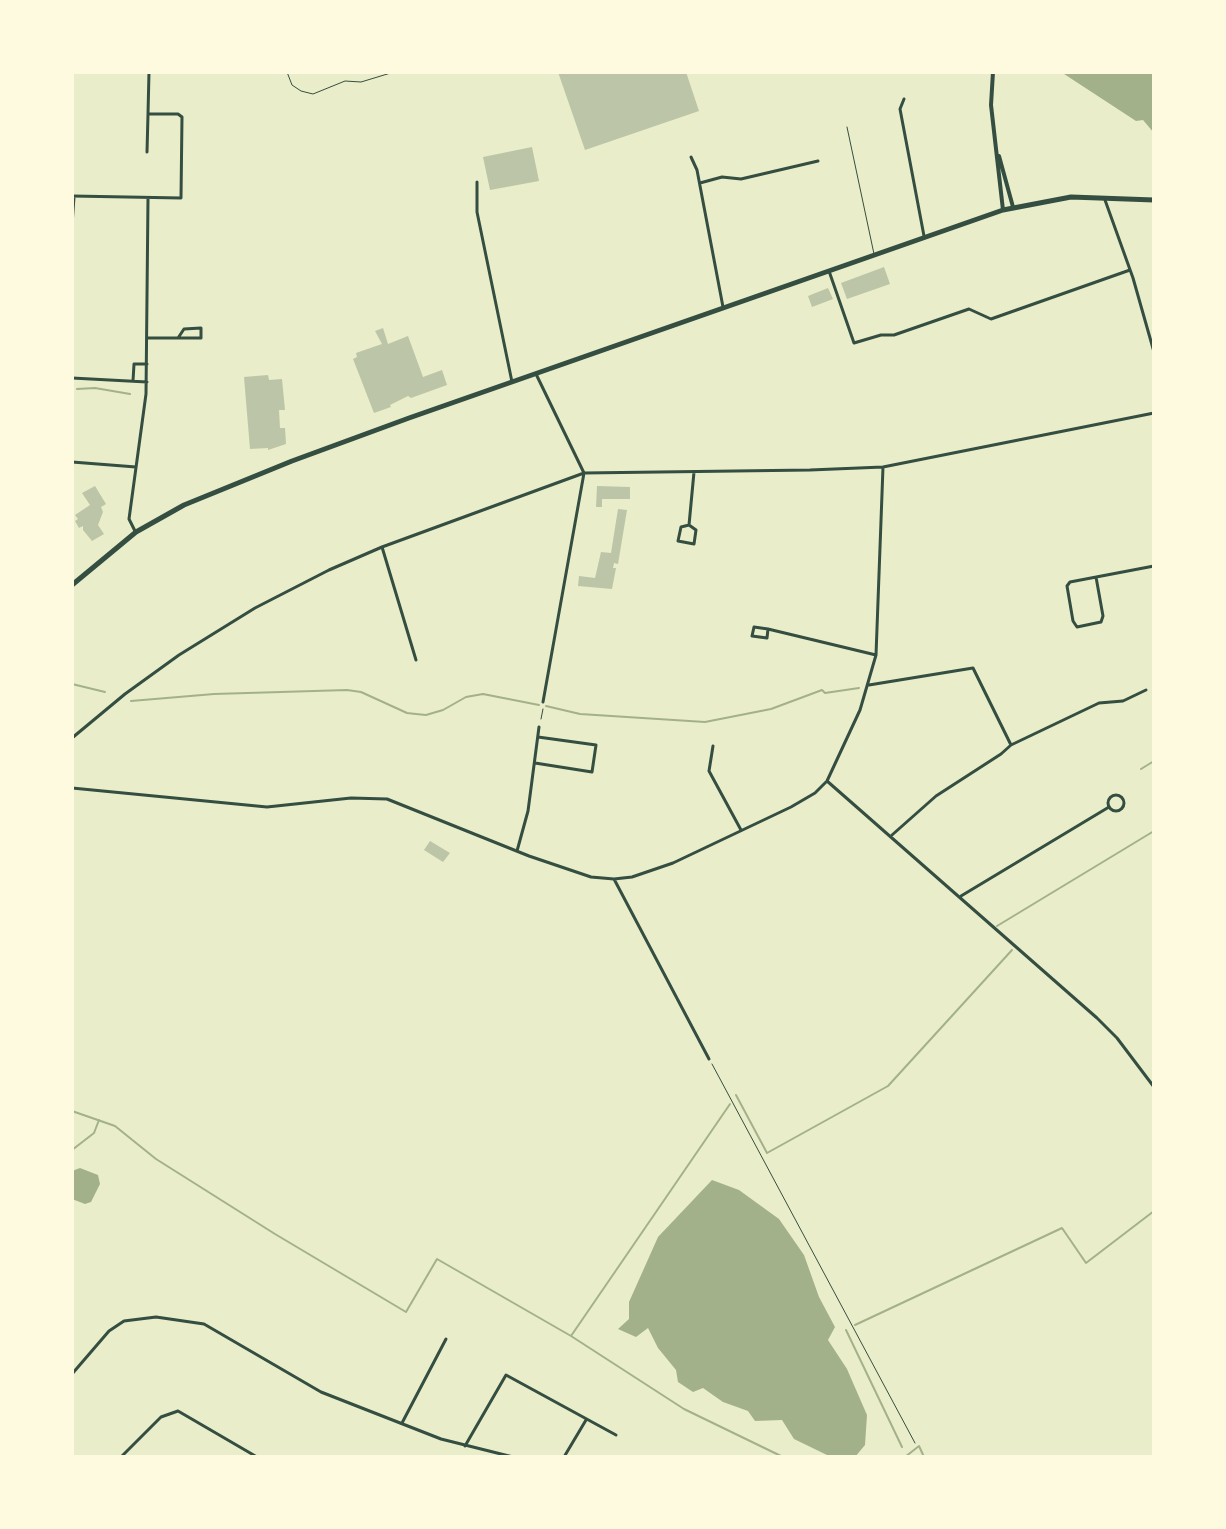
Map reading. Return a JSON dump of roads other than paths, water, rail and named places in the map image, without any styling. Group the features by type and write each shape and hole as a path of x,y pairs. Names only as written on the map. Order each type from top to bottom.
{"main road":[{"path":"72,585 136,532 167,513 346,440 1013,207 1049,200 1105,197 1154,200"}],"street":[{"path":"147,152 149,72"},
{"path":"993,72 991,105 1003,210"},
{"path":"904,99 900,109 925,237"},
{"path":"72,225 73,196 181,198 182,117 178,114 148,114"},
{"path":"995,142 1013,207"},
{"path":"691,157 700,183 723,307"},
{"path":"700,183 722,177 741,179 818,161"},
{"path":"477,182 477,212 512,382"},
{"path":"1105,197 1105,205 1130,270 1154,352"},
{"path":"136,532 129,519 147,382 148,198"},
{"path":"829,271 854,343 881,335 894,335 969,309 991,319 1130,270"},
{"path":"147,338 178,338 201,338 201,328 184,329 178,338"},
{"path":"133,381 134,364 147,364"},
{"path":"536,374 584,473 543,702"},
{"path":"72,378 147,382"},
{"path":"72,738 168,663 255,608 382,547 584,473 883,467 1154,413"},
{"path":"72,462 136,467"},
{"path":"72,788 254,807 351,798 387,799 581,874 614,879 652,871 742,831 815,793 827,781 860,710 876,655 883,467"},
{"path":"689,525 694,472"},
{"path":"689,525 696,530 694,544 678,541 681,527 689,525"},
{"path":"382,547 416,660"},
{"path":"1096,577 1103,616 1101,622 1077,627 1073,621 1067,586 1070,582 1096,577 1154,566"},
{"path":"768,629 876,655"},
{"path":"869,685 973,668 1011,745"},
{"path":"892,835 936,796 1011,745 1099,703 1123,701 1146,690"},
{"path":"517,851 524,832 539,727"},
{"path":"535,763 592,772 596,745 538,737"},
{"path":"713,746 709,771 742,831"},
{"path":"827,781 961,896 1117,1038 1154,1087"},
{"path":"961,896 1109,807"},
{"path":"614,879 709,1059"},
{"path":"72,1374 116,1325 134,1318 156,1317 204,1324 321,1392 441,1439 513,1457"},
{"path":"402,1423 446,1339"},
{"path":"465,1446 506,1375 616,1435"},
{"path":"121,1457 161,1417 178,1411 257,1457"},
{"path":"564,1457 586,1420"}],"lane":[{"path":"847,127 874,255"}],"waterway":[{"path":"77,389 95,388 130,394"},
{"path":"72,684 105,692"},
{"path":"546,706 580,714 705,722 771,709 822,690 825,693 859,688"},
{"path":"131,701 214,694 347,690 361,692 407,713 426,715 443,710 466,697 483,694 539,705"},
{"path":"1141,769 1154,761"},
{"path":"997,926 1154,831"},
{"path":"736,1095 767,1153 888,1086 1012,950"},
{"path":"571,1336 730,1104"},
{"path":"72,1111 115,1126 156,1159 406,1312 437,1259 571,1336 684,1409 783,1457"},
{"path":"72,1150 94,1133 99,1120"},
{"path":"855,1325 1062,1228 1086,1263 1154,1211"},
{"path":"846,1330 902,1447"},
{"path":"905,1457 919,1446 924,1457"}]}
